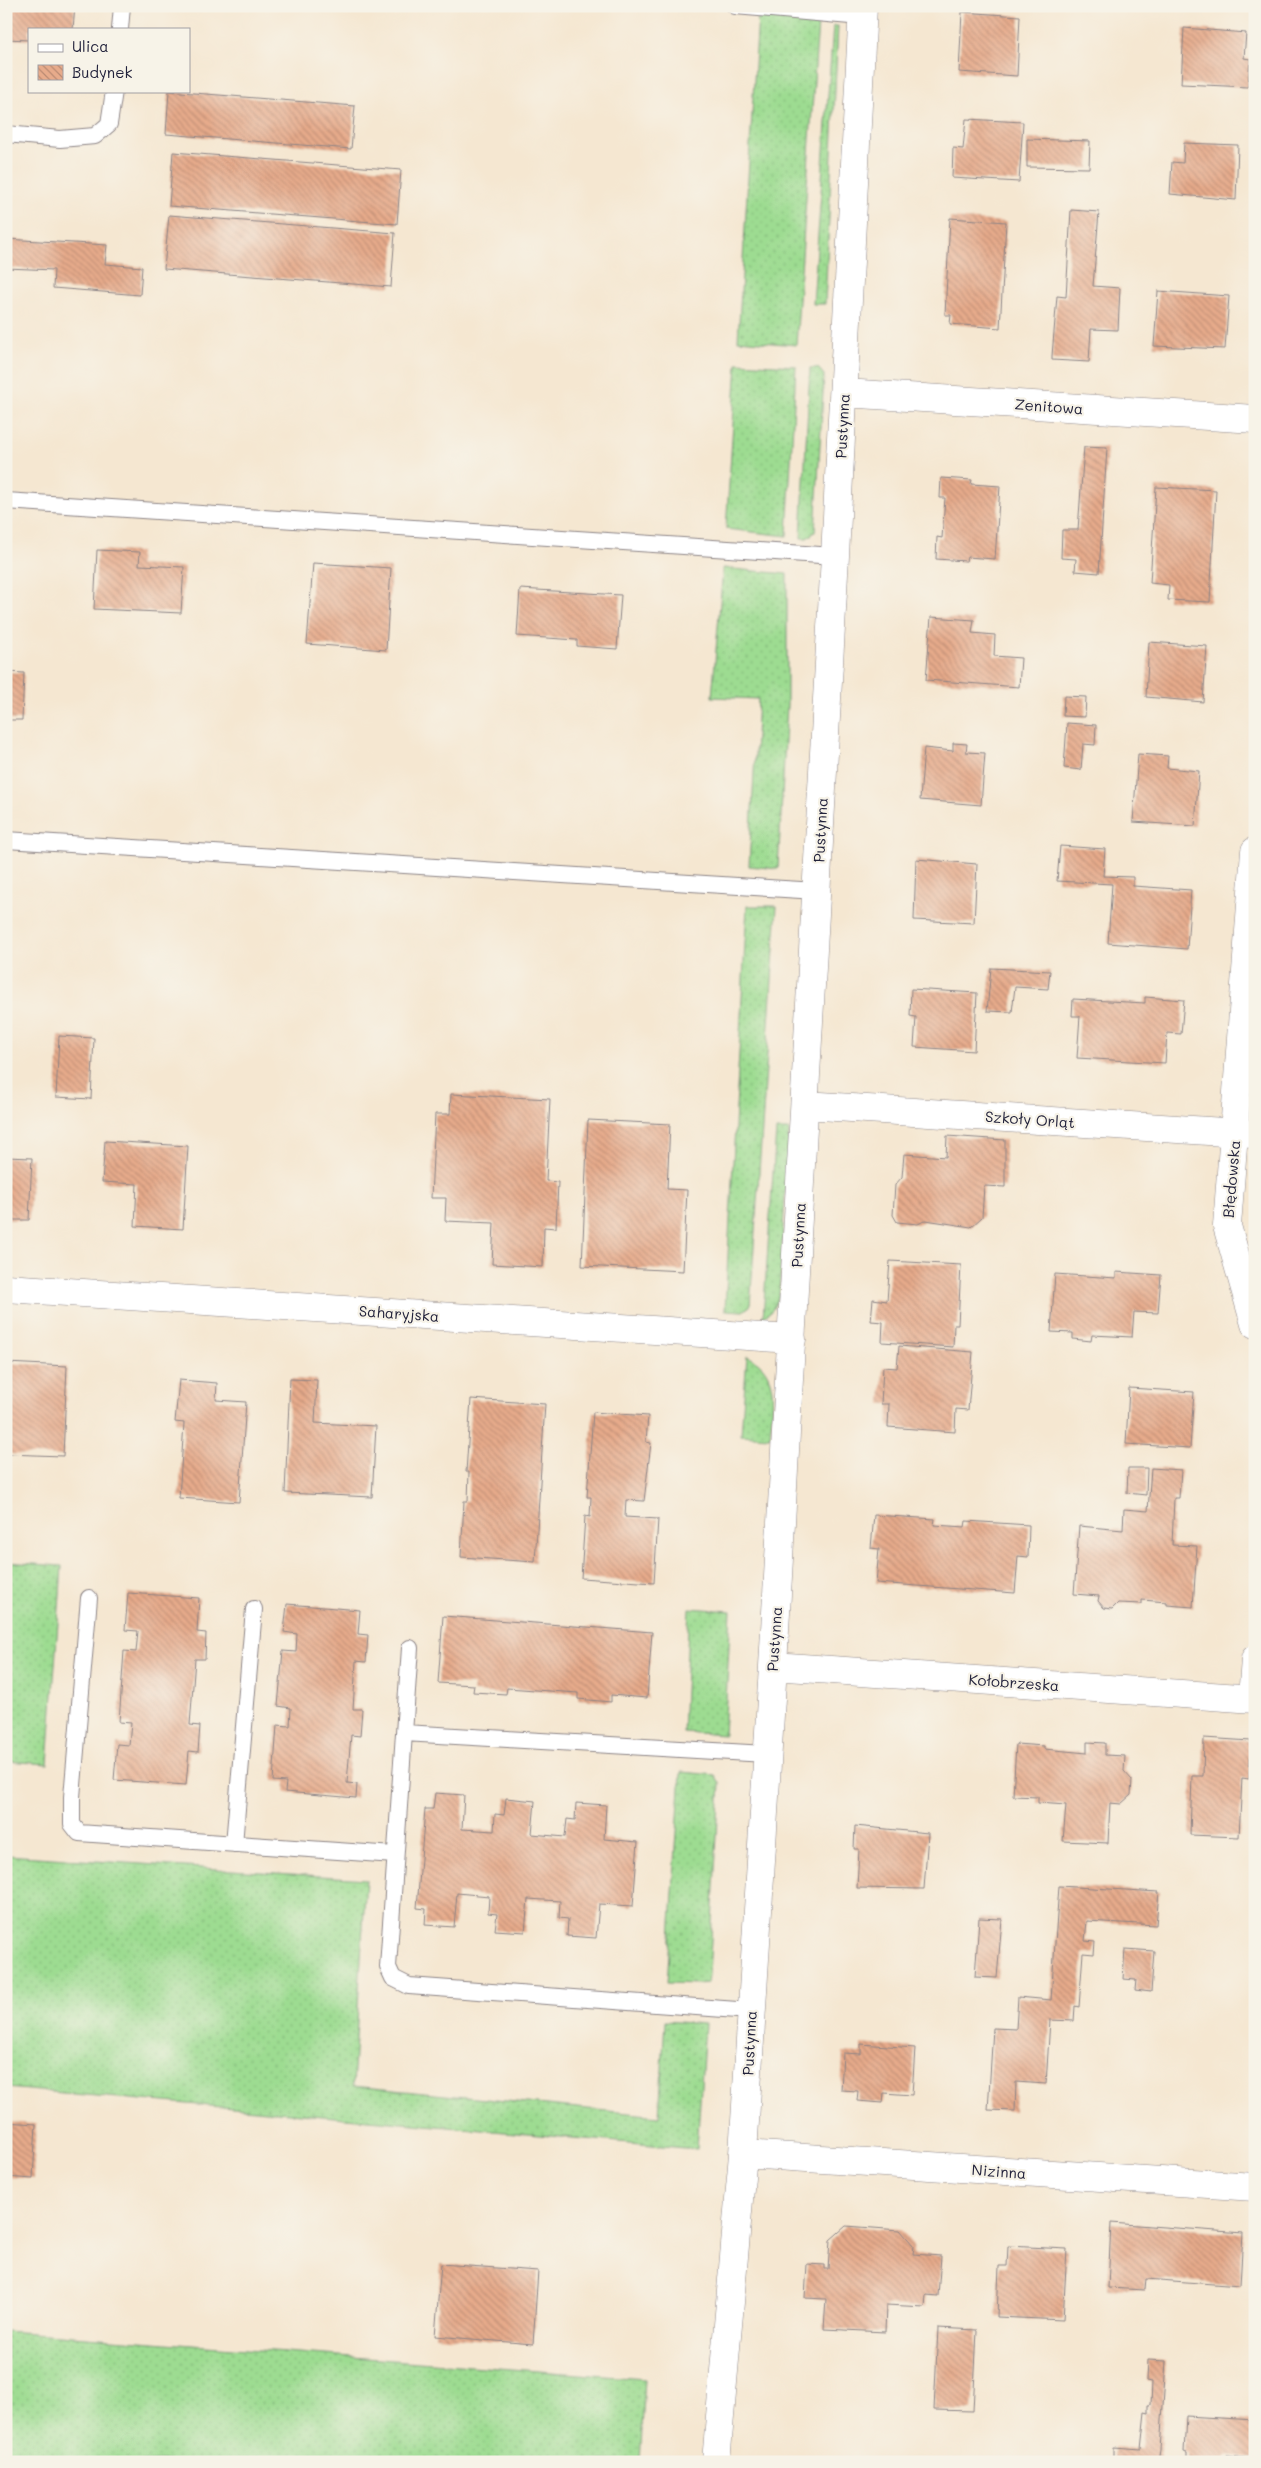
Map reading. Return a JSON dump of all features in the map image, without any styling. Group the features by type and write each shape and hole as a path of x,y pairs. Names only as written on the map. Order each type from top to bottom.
{"street":[{"name":"Pustynna","path":"716,2462 743,2154 766,1754 773,1666 844,392 862,11"},
{"name":"Zenitowa","path":"844,392 1255,419"},
{"name":"Błędowska","path":"1255,851 1245,1133 1228,1226 1255,1324"},
{"name":"Szkoły Orląt","path":"805,1105 1245,1133"},
{"name":"Saharyjska","path":"6,1288 792,1339"},
{"path":"1253,1699 1255,1659"},
{"name":"Kołobrzeska","path":"773,1666 1253,1699"},
{"name":"Nizinna","path":"743,2154 1255,2187"}],"lane":[{"path":"120,28 122,6"},
{"path":"735,6 862,11"},
{"path":"6,134 60,138 95,136 109,124 114,92"},
{"path":"6,501 835,556"},
{"path":"6,840 817,891"},
{"path":"89,1598 72,1797 72,1824 79,1833 395,1855"},
{"path":"234,1844 254,1608"},
{"path":"410,1648 388,1967 393,1978 409,1986 751,2011"},
{"path":"404,1732 766,1754"}],"green space":[{"path":"758,16 818,22 796,345 738,340"},
{"path":"833,26 838,26 825,304 813,304"},
{"path":"737,363 796,366 787,536 726,529"},
{"path":"810,368 818,368 824,375 815,532 807,538 801,538"},
{"path":"723,568 787,574 787,705 778,869 749,866 758,699 712,697"},
{"path":"747,906 777,906 750,1306 743,1311 725,1310"},
{"path":"776,1130 789,1130 779,1296 772,1310 763,1318"},
{"path":"747,1356 758,1362 770,1380 773,1402 770,1437 741,1435"},
{"path":"6,1562 62,1566 48,1764 6,1761"},
{"path":"689,1608 731,1611 724,1735 683,1732"},
{"path":"681,1772 715,1775 720,1783 708,1983 667,1983"},
{"path":"6,1855 366,1879 353,2086 659,2116 665,2021 705,2024 697,2149 6,2088"},
{"path":"6,2331 645,2379 640,2462 6,2462"}],"building":[{"path":"7,6 75,6 73,28 28,28 28,40 6,39"},
{"path":"962,12 1020,16 1017,76 959,72"},
{"path":"1184,28 1246,33 1244,58 1250,59 1248,87 1181,84"},
{"path":"169,92 355,106 351,149 166,134"},
{"path":"966,119 1023,122 1019,182 952,178 953,148 963,149"},
{"path":"1027,139 1090,141 1089,168 1027,167"},
{"path":"1184,143 1238,145 1236,200 1170,194 1172,162 1183,163"},
{"path":"173,152 401,170 397,224 169,206"},
{"path":"6,202 9,203 8,229 6,229"},
{"path":"1071,210 1099,212 1093,286 1120,288 1118,330 1091,329 1089,362 1052,360 1057,296 1066,297"},
{"path":"169,215 395,233 391,287 164,269"},
{"path":"950,218 1006,222 1000,328 950,324 951,315 945,315"},
{"path":"6,239 107,245 105,264 142,267 140,295 53,288 54,270 6,268"},
{"path":"1158,291 1229,296 1225,349 1154,346"},
{"path":"1084,447 1107,448 1099,573 1075,571 1076,559 1061,558 1062,530 1078,530"},
{"path":"941,478 972,480 971,484 1000,486 995,559 967,557 966,561 936,559 937,537 942,538 945,498 940,498"},
{"path":"1156,487 1216,490 1210,602 1168,600 1169,585 1150,583"},
{"path":"97,550 140,552 139,565 184,567 181,613 94,609"},
{"path":"313,563 391,568 386,650 307,644"},
{"path":"520,589 621,595 617,649 577,646 577,640 517,636"},
{"path":"931,617 974,620 972,633 995,635 994,656 1021,658 1019,687 926,680"},
{"path":"1149,642 1207,646 1203,702 1146,697"},
{"path":"6,672 24,673 22,720 6,720"},
{"path":"1064,696 1086,697 1085,717 1063,716"},
{"path":"1067,723 1096,725 1095,745 1083,744 1081,770 1064,768"},
{"path":"953,743 967,744 966,752 985,753 981,805 920,800 924,748 953,751"},
{"path":"1138,754 1168,756 1167,768 1199,771 1195,826 1133,822"},
{"path":"1060,846 1105,849 1103,876 1133,877 1133,886 1191,890 1187,949 1108,943 1112,884 1057,881"},
{"path":"916,859 977,864 974,923 914,920"},
{"path":"991,968 1050,971 1048,989 1015,987 1012,1012 987,1011"},
{"path":"911,989 977,993 974,1051 914,1047 916,1017 910,1016"},
{"path":"1145,997 1184,1000 1181,1034 1167,1033 1165,1063 1077,1058 1080,1016 1072,1016 1073,999 1145,1003"},
{"path":"59,1036 94,1038 91,1099 56,1097"},
{"path":"451,1094 550,1099 546,1181 558,1182 556,1228 544,1227 543,1267 492,1264 494,1223 445,1221 446,1198 431,1198 435,1114 450,1114"},
{"path":"588,1120 670,1124 667,1189 687,1190 683,1271 582,1266"},
{"path":"947,1136 1005,1140 1005,1187 984,1186 982,1217 971,1227 926,1220 918,1224 897,1222 893,1215 895,1185 902,1177 904,1154 946,1157"},
{"path":"105,1141 188,1146 183,1229 135,1226 137,1184 102,1182"},
{"path":"6,1157 32,1158 29,1220 6,1220"},
{"path":"890,1261 961,1265 958,1325 954,1325 953,1347 882,1342 883,1322 871,1321 873,1299 887,1301"},
{"path":"1116,1272 1161,1275 1158,1313 1134,1312 1132,1337 1092,1335 1091,1341 1073,1339 1073,1333 1051,1332 1055,1274 1116,1278"},
{"path":"899,1346 973,1352 968,1410 956,1409 955,1432 888,1427 889,1404 881,1404 883,1367 897,1368"},
{"path":"6,1363 67,1366 63,1456 6,1454"},
{"path":"290,1379 317,1380 315,1423 376,1426 372,1497 285,1493"},
{"path":"179,1380 217,1383 216,1400 246,1402 239,1502 179,1498 184,1423 175,1422"},
{"path":"1129,1388 1194,1392 1190,1448 1126,1444"},
{"path":"471,1399 545,1404 535,1562 461,1557 464,1501 468,1501 469,1472 466,1472"},
{"path":"593,1412 648,1416 646,1442 651,1443 644,1501 626,1500 625,1517 658,1519 654,1583 581,1578 585,1516 590,1517 591,1497 587,1497"},
{"path":"1128,1468 1147,1468 1146,1495 1127,1493"},
{"path":"1151,1468 1181,1470 1179,1498 1174,1498 1172,1545 1197,1546 1193,1607 1167,1605 1167,1602 1142,1600 1142,1604 1118,1603 1112,1609 1104,1608 1098,1601 1099,1596 1074,1594 1079,1526 1123,1530 1124,1509 1148,1511"},
{"path":"874,1515 935,1519 934,1525 965,1527 966,1521 1029,1525 1028,1557 1018,1556 1015,1593 876,1583 879,1549 871,1548"},
{"path":"128,1593 199,1598 197,1632 206,1633 205,1659 195,1659 190,1725 200,1726 198,1752 189,1751 186,1785 114,1780 117,1744 129,1745 131,1723 119,1722 124,1651 136,1652 138,1631 125,1630"},
{"path":"287,1604 360,1610 358,1634 368,1635 366,1662 356,1661 353,1709 362,1709 360,1736 351,1735 347,1783 357,1784 356,1798 285,1792 286,1782 273,1781 277,1725 290,1726 291,1708 278,1706 283,1651 296,1652 297,1634 284,1632"},
{"path":"443,1616 652,1632 647,1698 611,1695 611,1702 578,1699 578,1693 507,1688 506,1694 473,1692 474,1685 438,1683"},
{"path":"1204,1738 1251,1741 1249,1779 1242,1778 1239,1837 1190,1835 1192,1776 1203,1776"},
{"path":"1087,1742 1105,1743 1105,1755 1125,1756 1124,1771 1132,1780 1131,1795 1121,1804 1110,1803 1108,1843 1063,1841 1066,1805 1038,1803 1038,1797 1013,1796 1016,1744 1044,1746 1044,1749 1087,1753"},
{"path":"435,1793 464,1795 462,1829 494,1831 495,1814 504,1815 506,1798 535,1801 532,1834 565,1837 567,1819 575,1820 576,1803 606,1805 604,1839 638,1842 633,1906 599,1904 596,1938 567,1936 568,1919 559,1918 560,1901 528,1899 525,1932 495,1930 497,1914 488,1913 489,1896 457,1893 454,1927 425,1925 426,1909 417,1908 425,1809 433,1809"},
{"path":"855,1826 928,1833 924,1889 857,1888 859,1849 854,1849"},
{"path":"1059,1886 1159,1892 1156,1925 1087,1921 1085,1941 1095,1942 1094,1954 1083,1953 1079,2007 1075,2006 1074,2021 1050,2020 1046,2084 1016,2082 1015,2111 988,2110 993,2028 1016,2029 1018,1997 1051,2000"},
{"path":"979,1918 1002,1919 997,1978 975,1977"},
{"path":"1125,1949 1154,1951 1151,1992 1135,1990 1136,1980 1123,1979"},
{"path":"861,2044 915,2048 912,2095 884,2093 883,2103 857,2101 858,2091 841,2090 843,2053 861,2054"},
{"path":"6,2122 36,2124 33,2179 6,2177"},
{"path":"1111,2223 1243,2233 1240,2286 1146,2279 1145,2290 1108,2288"},
{"path":"846,2226 900,2230 914,2246 913,2254 941,2256 938,2296 926,2295 925,2307 886,2305 885,2332 824,2329 826,2299 805,2298 807,2264 824,2265 824,2269 828,2269 830,2240"},
{"path":"1008,2246 1067,2249 1063,2320 997,2317 999,2266 1007,2266"},
{"path":"441,2264 538,2271 533,2344 435,2336"},
{"path":"938,2328 977,2330 973,2411 934,2410"},
{"path":"1148,2360 1166,2361 1158,2462 1114,2462 1114,2447 1141,2449 1145,2412 1149,2413 1149,2405 1151,2405 1152,2382 1147,2381"},
{"path":"1186,2416 1255,2420 1255,2459 1226,2456 1226,2462 1188,2462 1188,2453 1184,2452"}]}
